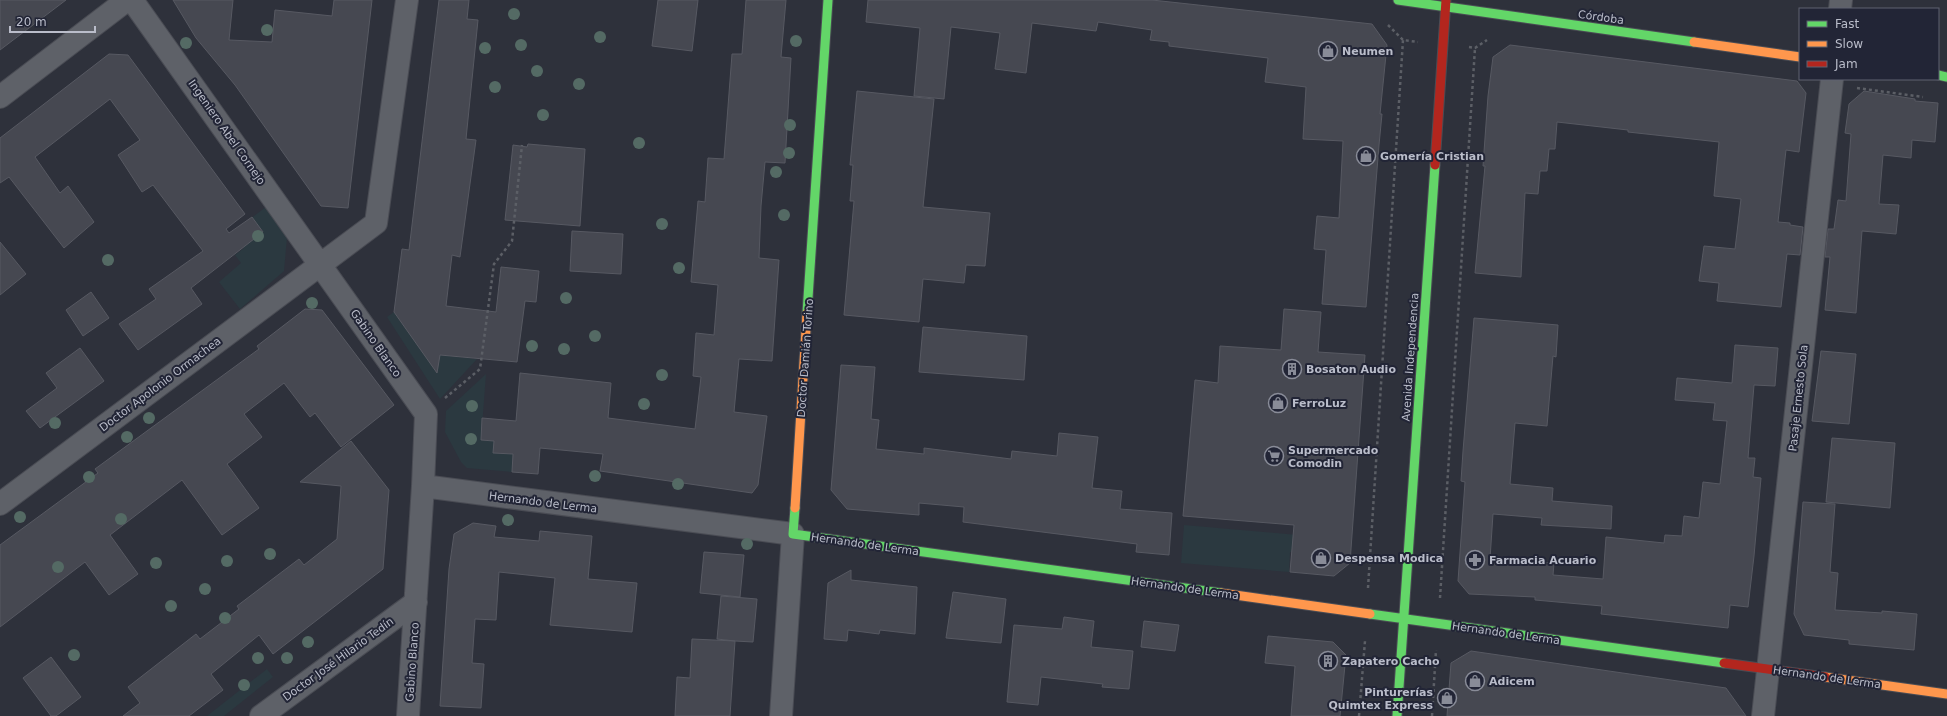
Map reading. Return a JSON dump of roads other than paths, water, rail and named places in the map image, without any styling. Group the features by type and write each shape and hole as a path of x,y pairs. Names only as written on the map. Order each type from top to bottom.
{"main road":[{"name":"Doctor Damián Torino","path":"793,534 828,0"},
{"name":"Córdoba","path":"1398,0 1446,3 1799,57"},
{"name":"Avenida Independencia","path":"1397,716 1405,619 1446,3"},
{"name":"Hernando de Lerma","path":"793,534 1947,694"}],"street":[{"path":"0,97 127,0"},
{"name":"Ingeniero Abel Cornejo","path":"132,0 321,265"},
{"path":"321,265 376,224 407,0"},
{"name":"Pasaje Ernesto Sola","path":"1763,716 1832,80"},
{"name":"Gabino Blanco","path":"321,265 426,414 423,486 408,716"},
{"name":"Doctor Apolonio Ormachea","path":"0,504 321,265"},
{"name":"Hernando de Lerma","path":"423,486 793,534"},
{"name":"Doctor Damián Torino","path":"781,716 793,534"},
{"name":"Doctor José Hilario Tedín","path":"261,716 416,602"}],"place":[{"name":"Neumen","path":"1328,51"},
{"name":"Gomería Cristian","path":"1366,156"},
{"name":"Bosaton Audio","path":"1292,369"},
{"name":"FerroLuz","path":"1278,403"},
{"name":"Supermercado Comodin","path":"1274,456"},
{"name":"Despensa Modica","path":"1321,558"},
{"name":"Farmacia Acuario","path":"1475,560"},
{"name":"Zapatero Cacho","path":"1328,661"},
{"name":"Adicem","path":"1475,681"},
{"name":"Pinturerías Quimtex Express","path":"1447,698"}]}
